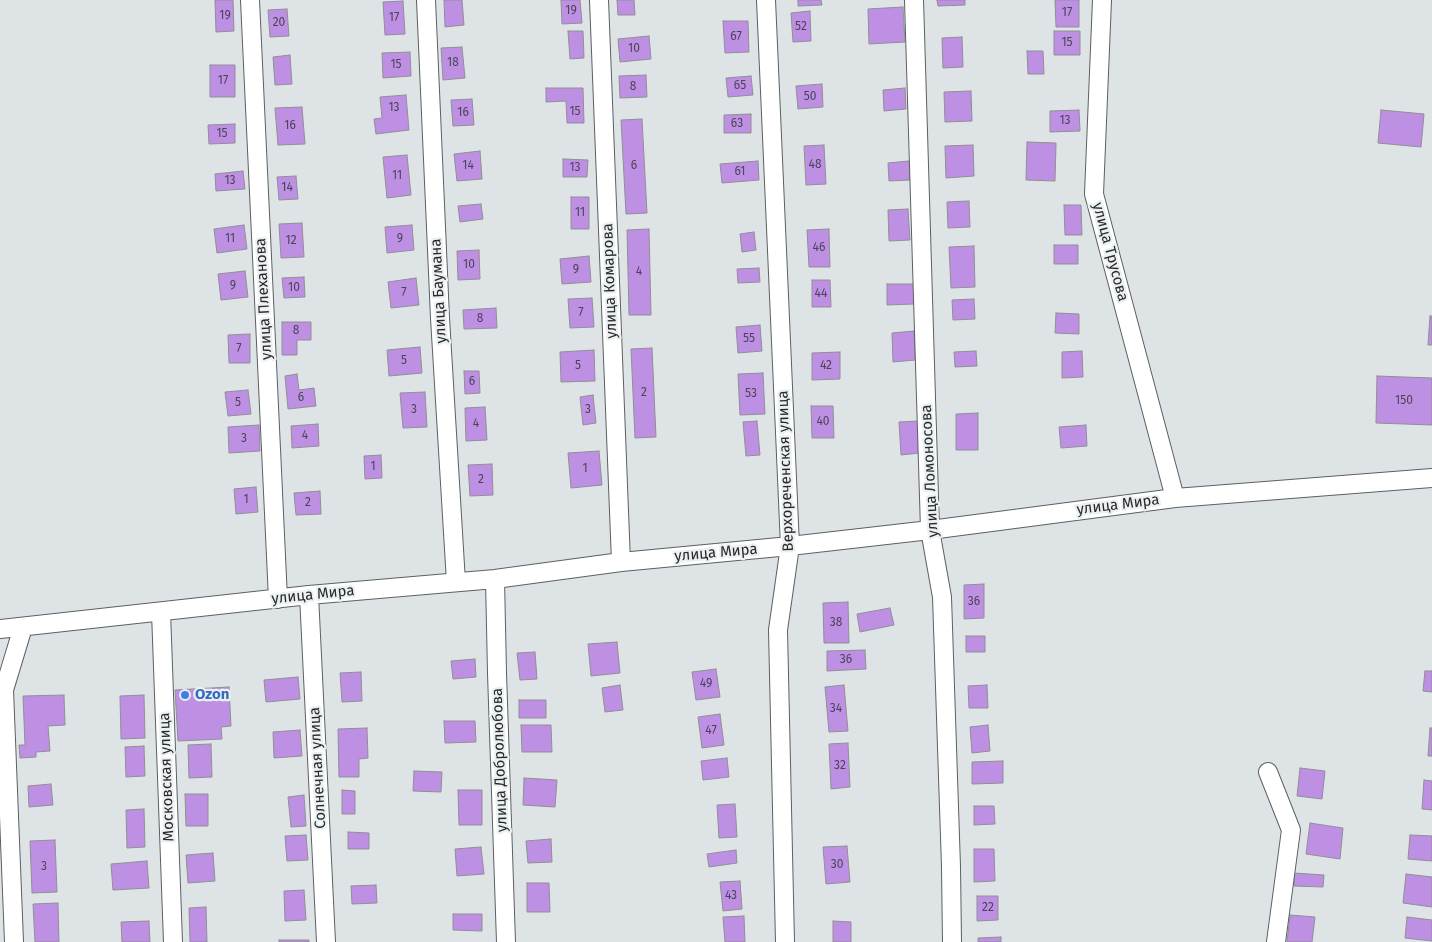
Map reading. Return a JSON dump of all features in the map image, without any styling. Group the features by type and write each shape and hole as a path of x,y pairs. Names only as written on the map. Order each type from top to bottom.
{"street":[{"name":"улица Плеханова","path":"250,0 278,599"},
{"name":"улица Баумана","path":"426,0 441,328 456,582"},
{"name":"улица Комарова","path":"599,0 621,562"},
{"name":"Верхореченская улица","path":"766,0 790,546 778,630 786,942"},
{"name":"улица Ломоносова","path":"914,0 930,530 942,597 952,867 952,942"},
{"name":"улица Трусова","path":"1102,0 1094,194 1175,498"},
{"name":"улица Мира","path":"0,629 309,595 495,579 621,562 930,530 1175,498 1432,478"},
{"name":"улица Добролюбова","path":"495,579 506,942"},
{"name":"Солнечная улица","path":"309,595 326,942"},
{"name":"Московская улица","path":"162,612 173,942"},
{"path":"14,942 2,690 23,627"},
{"path":"1268,772 1291,830 1276,942"}],"building":[{"path":"215,0 233,0 234,31 216,32"},
{"path":"444,0 462,0 464,25 445,27"},
{"path":"561,0 580,0 582,23 562,24"},
{"path":"617,0 634,0 635,15 618,15"},
{"path":"798,0 821,0 822,5 798,6"},
{"path":"937,0 965,0 965,5 938,6"},
{"path":"1055,0 1079,0 1079,27 1056,27"},
{"path":"403,1 405,34 385,35 383,2"},
{"path":"903,7 905,42 869,44 868,9"},
{"path":"287,9 289,36 270,37 268,10"},
{"path":"810,11 811,41 793,42 791,13"},
{"path":"723,21 748,21 749,52 725,53"},
{"path":"568,31 583,31 584,58 570,59"},
{"path":"1054,31 1080,31 1080,55 1054,55"},
{"path":"649,36 651,59 620,62 618,39"},
{"path":"962,37 963,67 943,68 942,38"},
{"path":"462,47 465,78 443,80 441,48"},
{"path":"1027,51 1043,51 1044,74 1028,74"},
{"path":"410,52 411,76 383,78 382,53"},
{"path":"290,55 292,84 275,85 273,57"},
{"path":"210,65 235,65 235,97 210,97"},
{"path":"646,75 647,97 620,98 619,76"},
{"path":"751,76 753,95 728,97 726,78"},
{"path":"822,84 823,107 798,109 796,86"},
{"path":"546,88 583,88 584,123 567,123 566,101 546,102"},
{"path":"905,88 906,109 884,111 883,90"},
{"path":"971,91 972,121 945,122 944,92"},
{"path":"406,95 409,130 376,134 374,119 382,118 380,97"},
{"path":"472,99 474,125 453,126 451,100"},
{"path":"302,107 305,144 278,145 275,108"},
{"path":"1079,110 1080,131 1050,132 1050,111"},
{"path":"1381,110 1424,114 1421,147 1378,143"},
{"path":"751,114 751,133 724,133 724,115"},
{"path":"642,119 647,213 626,214 621,120"},
{"path":"235,124 235,143 209,144 208,125"},
{"path":"1027,142 1056,143 1055,181 1026,180"},
{"path":"824,145 826,184 806,185 804,146"},
{"path":"973,145 974,176 946,178 945,146"},
{"path":"480,151 482,179 457,181 454,154"},
{"path":"407,155 411,195 387,198 383,157"},
{"path":"563,159 588,160 587,177 563,177"},
{"path":"758,161 759,180 722,183 720,164"},
{"path":"909,161 910,180 889,181 888,163"},
{"path":"243,171 245,189 216,191 215,174"},
{"path":"296,176 298,199 279,200 277,177"},
{"path":"571,197 589,197 589,229 571,229"},
{"path":"969,201 970,227 948,228 947,202"},
{"path":"481,204 483,219 460,222 458,206"},
{"path":"1064,205 1081,205 1082,235 1065,235"},
{"path":"908,209 910,240 889,241 888,210"},
{"path":"302,223 304,257 281,258 279,224"},
{"path":"244,225 247,249 217,253 214,229"},
{"path":"412,225 414,250 387,253 385,227"},
{"path":"649,229 651,315 629,315 627,230"},
{"path":"829,229 830,267 809,267 807,230"},
{"path":"754,232 756,250 742,252 740,234"},
{"path":"1054,245 1078,245 1078,264 1054,264"},
{"path":"974,246 975,287 951,288 949,247"},
{"path":"479,250 480,279 458,280 457,251"},
{"path":"589,256 591,282 562,284 560,259"},
{"path":"759,268 760,282 738,283 737,269"},
{"path":"245,271 248,297 221,300 218,274"},
{"path":"304,277 305,297 284,298 282,278"},
{"path":"416,278 419,305 391,308 388,282"},
{"path":"812,280 830,280 831,307 812,307"},
{"path":"887,284 914,284 914,304 887,305"},
{"path":"592,298 594,327 570,328 568,299"},
{"path":"974,299 975,319 953,320 952,300"},
{"path":"496,308 497,328 464,329 463,310"},
{"path":"1056,313 1079,314 1079,334 1055,333"},
{"path":"1430,316 1432,316 1432,345 1428,345"},
{"path":"282,322 311,322 311,340 297,340 297,355 282,355"},
{"path":"760,325 762,351 738,353 736,327"},
{"path":"914,331 915,360 893,362 892,333"},
{"path":"250,334 250,363 229,363 228,335"},
{"path":"420,347 422,373 389,376 387,350"},
{"path":"652,348 656,437 635,438 631,349"},
{"path":"594,350 595,381 561,382 560,352"},
{"path":"976,351 977,366 955,367 954,352"},
{"path":"1082,351 1083,377 1062,378 1062,352"},
{"path":"840,352 840,379 812,380 812,353"},
{"path":"464,371 479,371 480,393 465,394"},
{"path":"763,373 765,414 740,415 738,374"},
{"path":"297,374 299,390 314,388 316,406 288,409 285,376"},
{"path":"1377,376 1432,378 1432,425 1376,423"},
{"path":"248,390 251,414 228,416 225,392"},
{"path":"425,392 427,427 403,428 400,393"},
{"path":"593,395 596,423 583,425 580,397"},
{"path":"811,406 833,406 834,438 812,438"},
{"path":"485,407 487,440 466,441 465,408"},
{"path":"978,413 978,450 956,450 956,414"},
{"path":"757,421 760,455 746,456 743,422"},
{"path":"918,421 920,453 901,455 899,422"},
{"path":"318,424 319,446 292,448 291,426"},
{"path":"259,425 260,451 229,453 228,427"},
{"path":"1086,425 1087,446 1061,448 1059,427"},
{"path":"599,451 602,485 571,488 568,453"},
{"path":"381,455 382,478 365,479 364,456"},
{"path":"492,464 493,495 470,496 468,465"},
{"path":"256,487 258,512 236,514 234,489"},
{"path":"320,491 321,514 296,515 294,493"},
{"path":"984,584 984,618 964,619 964,585"},
{"path":"848,602 849,643 824,643 823,603"},
{"path":"890,608 894,625 860,632 857,614"},
{"path":"966,636 985,636 985,652 966,652"},
{"path":"617,642 620,673 591,676 588,644"},
{"path":"865,650 866,669 827,671 827,651"},
{"path":"535,652 537,679 520,680 517,653"},
{"path":"475,659 476,677 453,679 451,661"},
{"path":"716,669 720,697 696,700 692,672"},
{"path":"1425,671 1432,671 1432,692 1423,691"},
{"path":"361,672 362,701 342,702 340,673"},
{"path":"298,677 300,699 266,702 264,680"},
{"path":"620,685 623,710 605,712 602,688"},
{"path":"844,685 848,731 829,732 825,687"},
{"path":"987,685 988,708 969,708 968,686"},
{"path":"229,687 231,726 221,727 222,739 178,741 175,690"},
{"path":"64,695 65,725 48,726 50,751 36,752 36,757 20,758 19,745 25,745 23,696"},
{"path":"144,695 145,738 121,739 120,696"},
{"path":"519,700 546,700 546,718 519,718"},
{"path":"720,714 724,745 702,748 698,717"},
{"path":"444,721 475,721 476,742 445,743"},
{"path":"521,725 551,725 552,752 522,752"},
{"path":"988,725 990,751 972,753 970,727"},
{"path":"367,728 368,758 359,759 359,777 339,777 338,729"},
{"path":"1430,728 1432,728 1432,756 1428,756"},
{"path":"300,730 302,756 274,758 273,732"},
{"path":"848,743 850,787 831,789 829,744"},
{"path":"211,744 212,777 189,778 188,745"},
{"path":"144,746 145,776 126,777 125,747"},
{"path":"727,758 729,777 703,780 701,761"},
{"path":"1003,761 1003,783 972,784 972,762"},
{"path":"1300,768 1325,771 1322,799 1297,796"},
{"path":"414,771 442,772 441,792 413,791"},
{"path":"524,778 557,780 555,807 523,805"},
{"path":"1424,780 1432,781 1432,810 1422,809"},
{"path":"51,784 53,805 29,807 28,786"},
{"path":"342,790 355,791 355,814 342,814"},
{"path":"458,790 482,790 482,825 459,825"},
{"path":"185,794 208,794 208,826 186,826"},
{"path":"304,795 306,826 291,827 288,797"},
{"path":"735,804 737,837 719,838 717,805"},
{"path":"974,806 994,806 995,824 974,825"},
{"path":"144,809 145,847 127,848 126,810"},
{"path":"1310,823 1343,828 1340,859 1306,854"},
{"path":"348,832 369,833 369,849 348,849"},
{"path":"306,835 308,860 287,861 285,836"},
{"path":"1410,835 1432,836 1432,861 1408,859"},
{"path":"551,839 552,862 528,863 526,841"},
{"path":"55,840 57,892 32,893 30,841"},
{"path":"847,846 850,882 826,884 823,847"},
{"path":"481,847 484,874 457,876 455,849"},
{"path":"974,849 994,849 995,881 974,882"},
{"path":"736,850 737,863 709,867 707,854"},
{"path":"213,853 215,881 188,883 186,855"},
{"path":"147,861 149,888 113,890 111,864"},
{"path":"1294,873 1324,875 1323,887 1294,886"},
{"path":"1406,874 1432,877 1432,907 1403,903"},
{"path":"740,881 742,909 723,911 720,882"},
{"path":"527,883 549,883 550,912 527,912"},
{"path":"376,885 377,903 352,904 351,886"},
{"path":"304,890 306,920 285,921 284,891"},
{"path":"977,896 998,896 998,920 977,921"},
{"path":"58,903 59,942 35,942 33,904"},
{"path":"206,907 207,942 190,942 189,908"},
{"path":"453,914 482,914 482,931 453,930"},
{"path":"1290,915 1315,917 1312,942 1287,942"},
{"path":"744,916 745,942 725,942 723,917"},
{"path":"1407,917 1432,920 1432,941 1405,938"},
{"path":"149,921 150,942 122,942 121,922"},
{"path":"833,921 851,922 851,942 833,942"},
{"path":"1001,937 1001,942 978,942 978,938"},
{"path":"279,940 309,940 309,942 279,942"}],"place":[{"name":"Ozon","path":"185,695"}]}
